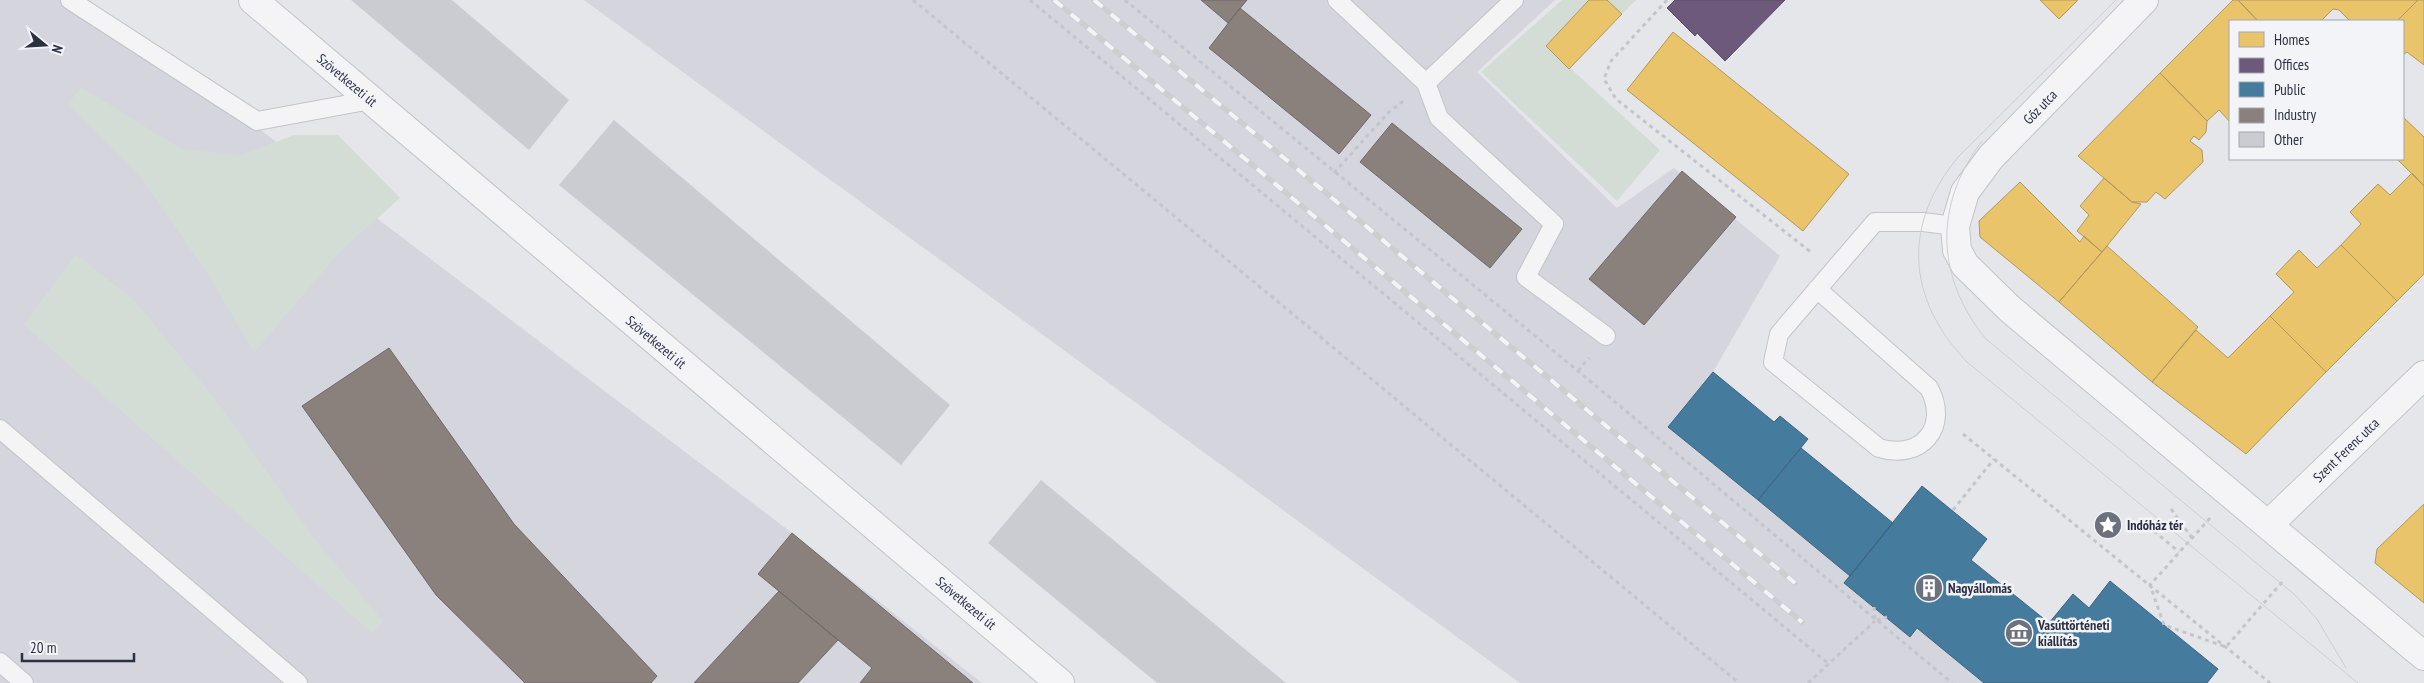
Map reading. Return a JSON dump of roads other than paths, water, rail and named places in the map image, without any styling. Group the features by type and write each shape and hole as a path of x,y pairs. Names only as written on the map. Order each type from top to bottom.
{"street":[{"name":"Szövetkezeti út","path":"253,0 1060,683"},
{"name":"Gőz utca","path":"1955,226 1966,192 1991,157 2144,0"},
{"path":"1955,226 1957,250 1965,265 1990,290 2424,656"},
{"name":"Szent Ferenc utca","path":"2268,525 2424,375"}],"lane":[{"path":"70,0 257,121 371,100"},
{"path":"1337,0 1426,83 1439,118 1554,224 1526,277 1606,336"},
{"path":"1426,83 1514,0"},
{"path":"1818,289 1929,388 1935,400 1937,413 1934,427 1926,439 1917,447 1898,452 1879,448 1773,362 1779,334 1876,222 1923,222 1955,226"},
{"path":"0,429 298,683"},
{"path":"0,662 24,683"}],"tram line":[{"path":"2116,0 1959,156 1940,182 1928,208 1920,234 1919,260 1923,287 1932,312 1947,338 1967,362 2358,683"},
{"path":"1982,141 1966,165 1955,190 1949,216 1947,241 1950,266 1957,291 1969,316 1986,339 2295,595 2317,619 2346,668"}],"railway":[{"path":"1054,0 1802,622"},
{"path":"1094,0 1795,583"}],"place":[{"name":"Indóház tér","path":"2108,525"},
{"name":"Nagyállomás","path":"1929,588"},
{"name":"Vasúttörténeti kiállítás","path":"2019,633"}]}
